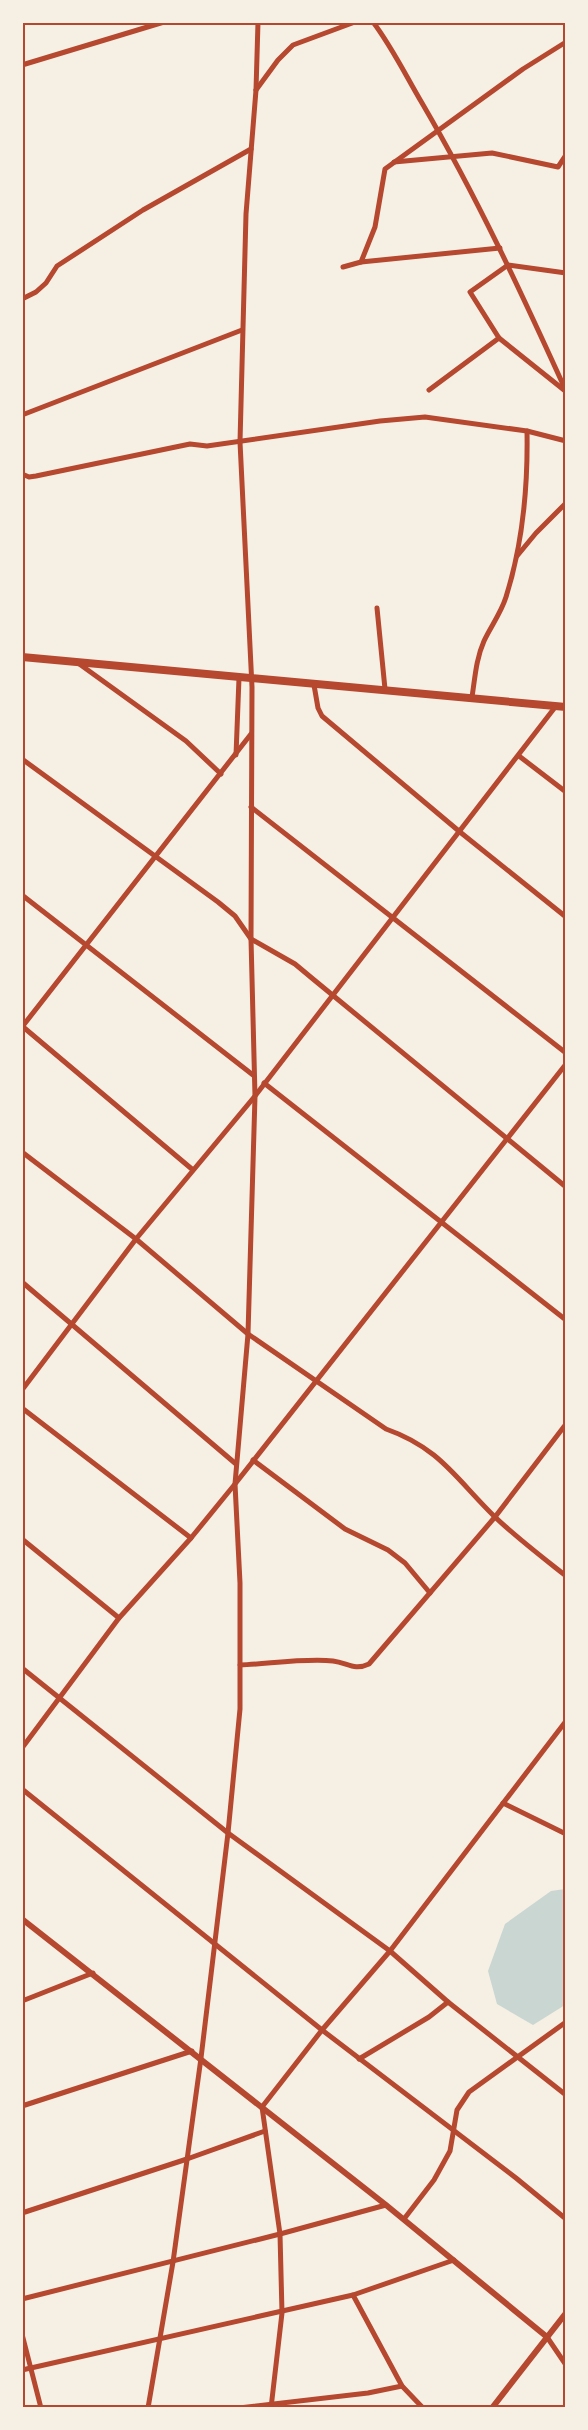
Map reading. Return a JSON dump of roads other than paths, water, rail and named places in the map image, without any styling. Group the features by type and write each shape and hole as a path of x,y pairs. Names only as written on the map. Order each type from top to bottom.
{"highway":[{"path":"22,657 566,707"}],"street":[{"path":"22,65 164,22"},
{"path":"148,2408 173,2262 201,2058 228,1833 240,1709 240,1583 235,1484 248,1334 255,1096 251,939 251,679 240,442 242,330 251,149 256,90 258,22"},
{"path":"256,90 278,60 293,45 355,22"},
{"path":"373,22 399,62 453,156 500,248 566,391"},
{"path":"361,262 375,227 385,169 523,70 566,42"},
{"path":"22,299 36,292 46,283 57,266 127,220 251,149"},
{"path":"394,162 492,153 558,167 566,155"},
{"path":"343,267 361,262 500,248"},
{"path":"566,273 508,265 470,292 499,338 566,391"},
{"path":"22,416 242,330"},
{"path":"429,390 499,338"},
{"path":"22,474 29,477 36,476 190,444 207,446 380,421 426,417 445,418 526,431 566,441"},
{"path":"472,697 478,656 505,600 516,558 528,479 526,431"},
{"path":"516,558 536,533 566,503"},
{"path":"377,608 385,689"},
{"path":"78,662 186,741 221,774"},
{"path":"236,755 239,678"},
{"path":"314,685 318,708 322,716 460,832 566,917"},
{"path":"22,1390 136,1240 255,1096 556,706"},
{"path":"194,1170 23,1027 251,734"},
{"path":"519,756 566,792"},
{"path":"22,759 155,858 218,902 234,916 251,939 295,964 566,1187"},
{"path":"251,807 566,1053"},
{"path":"22,895 253,1075"},
{"path":"22,1748 119,1618 191,1538 235,1484 566,1064"},
{"path":"264,1083 566,1320"},
{"path":"22,1152 136,1240 248,1334 386,1429 408,1437 426,1447 461,1479 495,1517 566,1576"},
{"path":"22,1282 72,1322 236,1464"},
{"path":"22,1408 191,1538"},
{"path":"240,1665 332,1661 352,1668 360,1668 369,1664 495,1517 566,1424"},
{"path":"253,1460 346,1530 388,1550 405,1562 430,1592"},
{"path":"22,1539 119,1618"},
{"path":"22,1668 228,1833 390,1951 448,2002 566,2094"},
{"path":"271,2406 282,2313 280,2234 262,2107 322,2030 390,1951 566,1721"},
{"path":"22,1789 322,2030 566,2219"},
{"path":"503,1803 566,1834"},
{"path":"22,1919 386,2204 547,2336 565,2361"},
{"path":"22,2001 93,1973"},
{"path":"359,2059 429,2018 448,2002"},
{"path":"404,2219 434,2180 450,2151 452,2130 457,2110 469,2092 566,2022"},
{"path":"22,2106 192,2051"},
{"path":"22,2212 187,2159 265,2131"},
{"path":"22,2299 173,2262 386,2204"},
{"path":"22,2370 282,2313 352,2295 454,2260"},
{"path":"352,2295 402,2386 424,2408"},
{"path":"492,2408 566,2313"},
{"path":"22,2334 41,2408"},
{"path":"239,2408 271,2406 368,2393 402,2386"}]}
